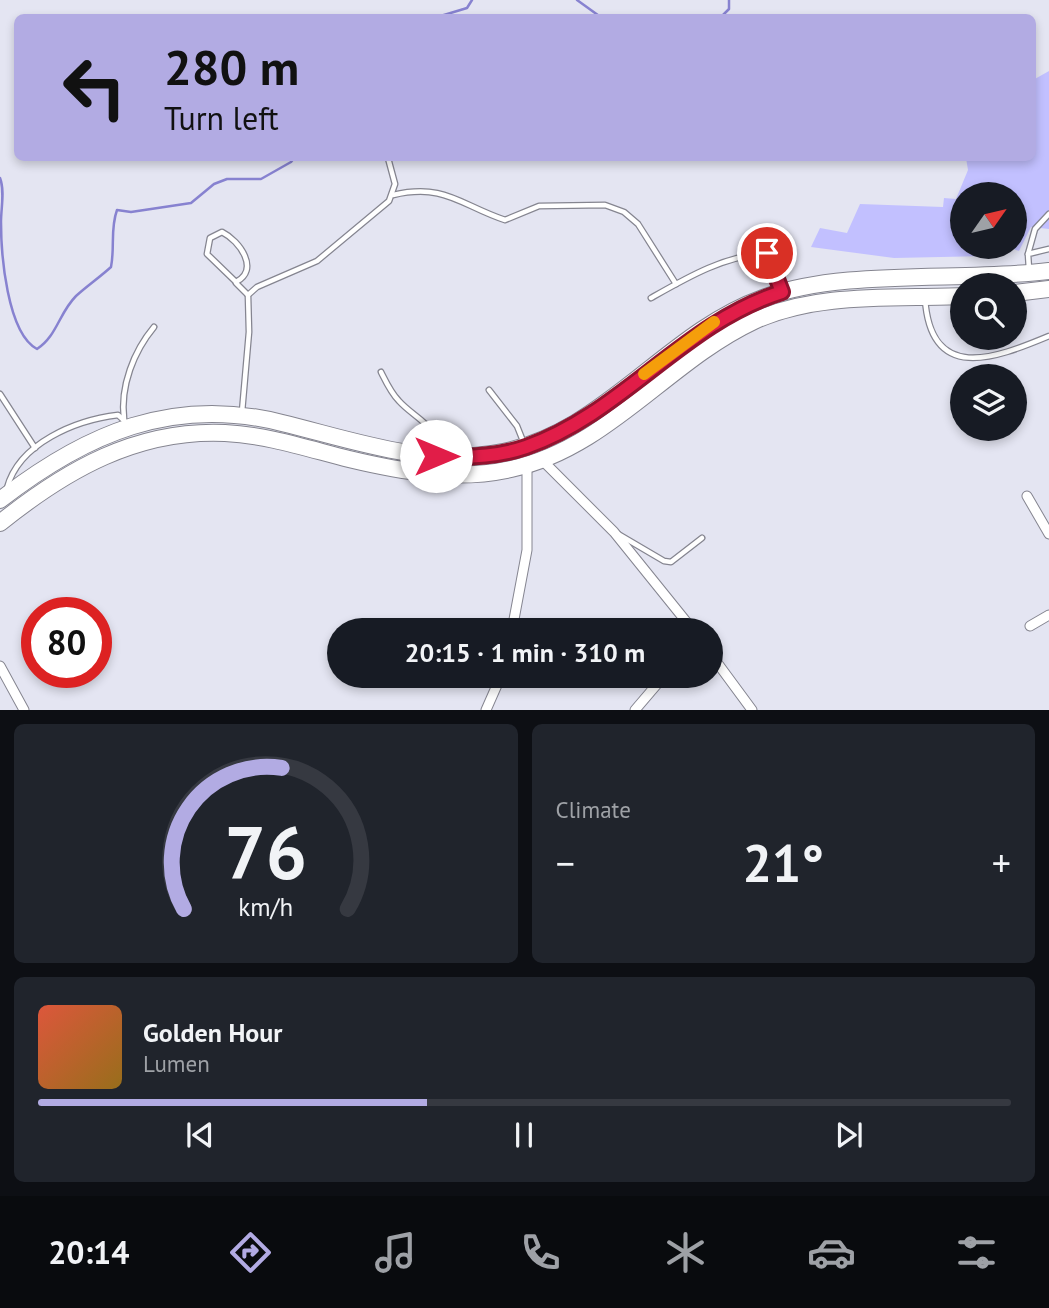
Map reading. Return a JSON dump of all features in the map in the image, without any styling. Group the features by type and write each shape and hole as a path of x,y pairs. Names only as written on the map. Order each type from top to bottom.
{"highway":[{"path":"3,498 54,461 127,422 180,415 241,415 280,422 378,448 436,456 464,457 525,447 592,414 698,332 726,315 782,292 861,281 1049,271"},
{"path":"1027,292 1049,289"},
{"path":"0,523 65,476 97,458 136,443 183,434 242,435 378,466 434,475 468,475 535,463 602,428 709,347 754,321 786,310 819,304 950,297"}],"street":[{"path":"535,463 614,532 683,618"},
{"path":"514,618 527,550 535,463"},
{"path":"1027,496 1049,534"},
{"path":"1030,626 1049,615"},
{"path":"0,666 24,709"},
{"path":"723,670 752,709"},
{"path":"486,709 496,688"},
{"path":"635,709 653,688"}],"lane":[{"path":"389,161 393,173 393,195"},
{"path":"247,295 257,287 317,261 360,227 393,195 416,190 433,190 505,220 540,206 605,205 624,212 638,224 676,284"},
{"path":"1029,273 1028,254 1035,229 1049,214"},
{"path":"236,282 244,278 247,271 246,260 230,236 222,232 215,234 207,244 207,254 247,295 249,332 241,415"},
{"path":"1028,254 1049,249"},
{"path":"651,298 710,267 738,257 767,253 782,292"},
{"path":"925,298 930,330 946,352 955,357 989,356 1049,336"},
{"path":"127,422 123,406 134,359 154,327"},
{"path":"381,372 399,401 428,425 437,442 436,456"},
{"path":"489,390 517,426 525,447"},
{"path":"0,394 35,448"},
{"path":"3,498 18,463 35,448 86,420 117,415 127,422"},
{"path":"614,532 664,561 671,562 702,538"}],"shaded area":[{"path":"1049,71 1049,229 1031,227 1027,235 1027,182 963,182 968,170 966,161 1036,161 1036,78"},
{"path":"944,198 950,198 950,257 894,258 811,247 820,228 847,233 860,204 943,207"}],"waterway":[{"path":"447,14 467,8 472,0"},
{"path":"577,0 596,14"},
{"path":"724,14 729,9 729,0"},
{"path":"0,178 3,194 2,253 8,292 19,327 37,349 49,338 76,296 111,267 117,210 131,212 191,203 214,184 227,179 261,179 292,161"}],"slow traffic":[{"path":"644,374 714,322"}],"route":[{"path":"436,456 464,457 525,447 592,414 698,332 726,315 782,292 767,253"}]}
